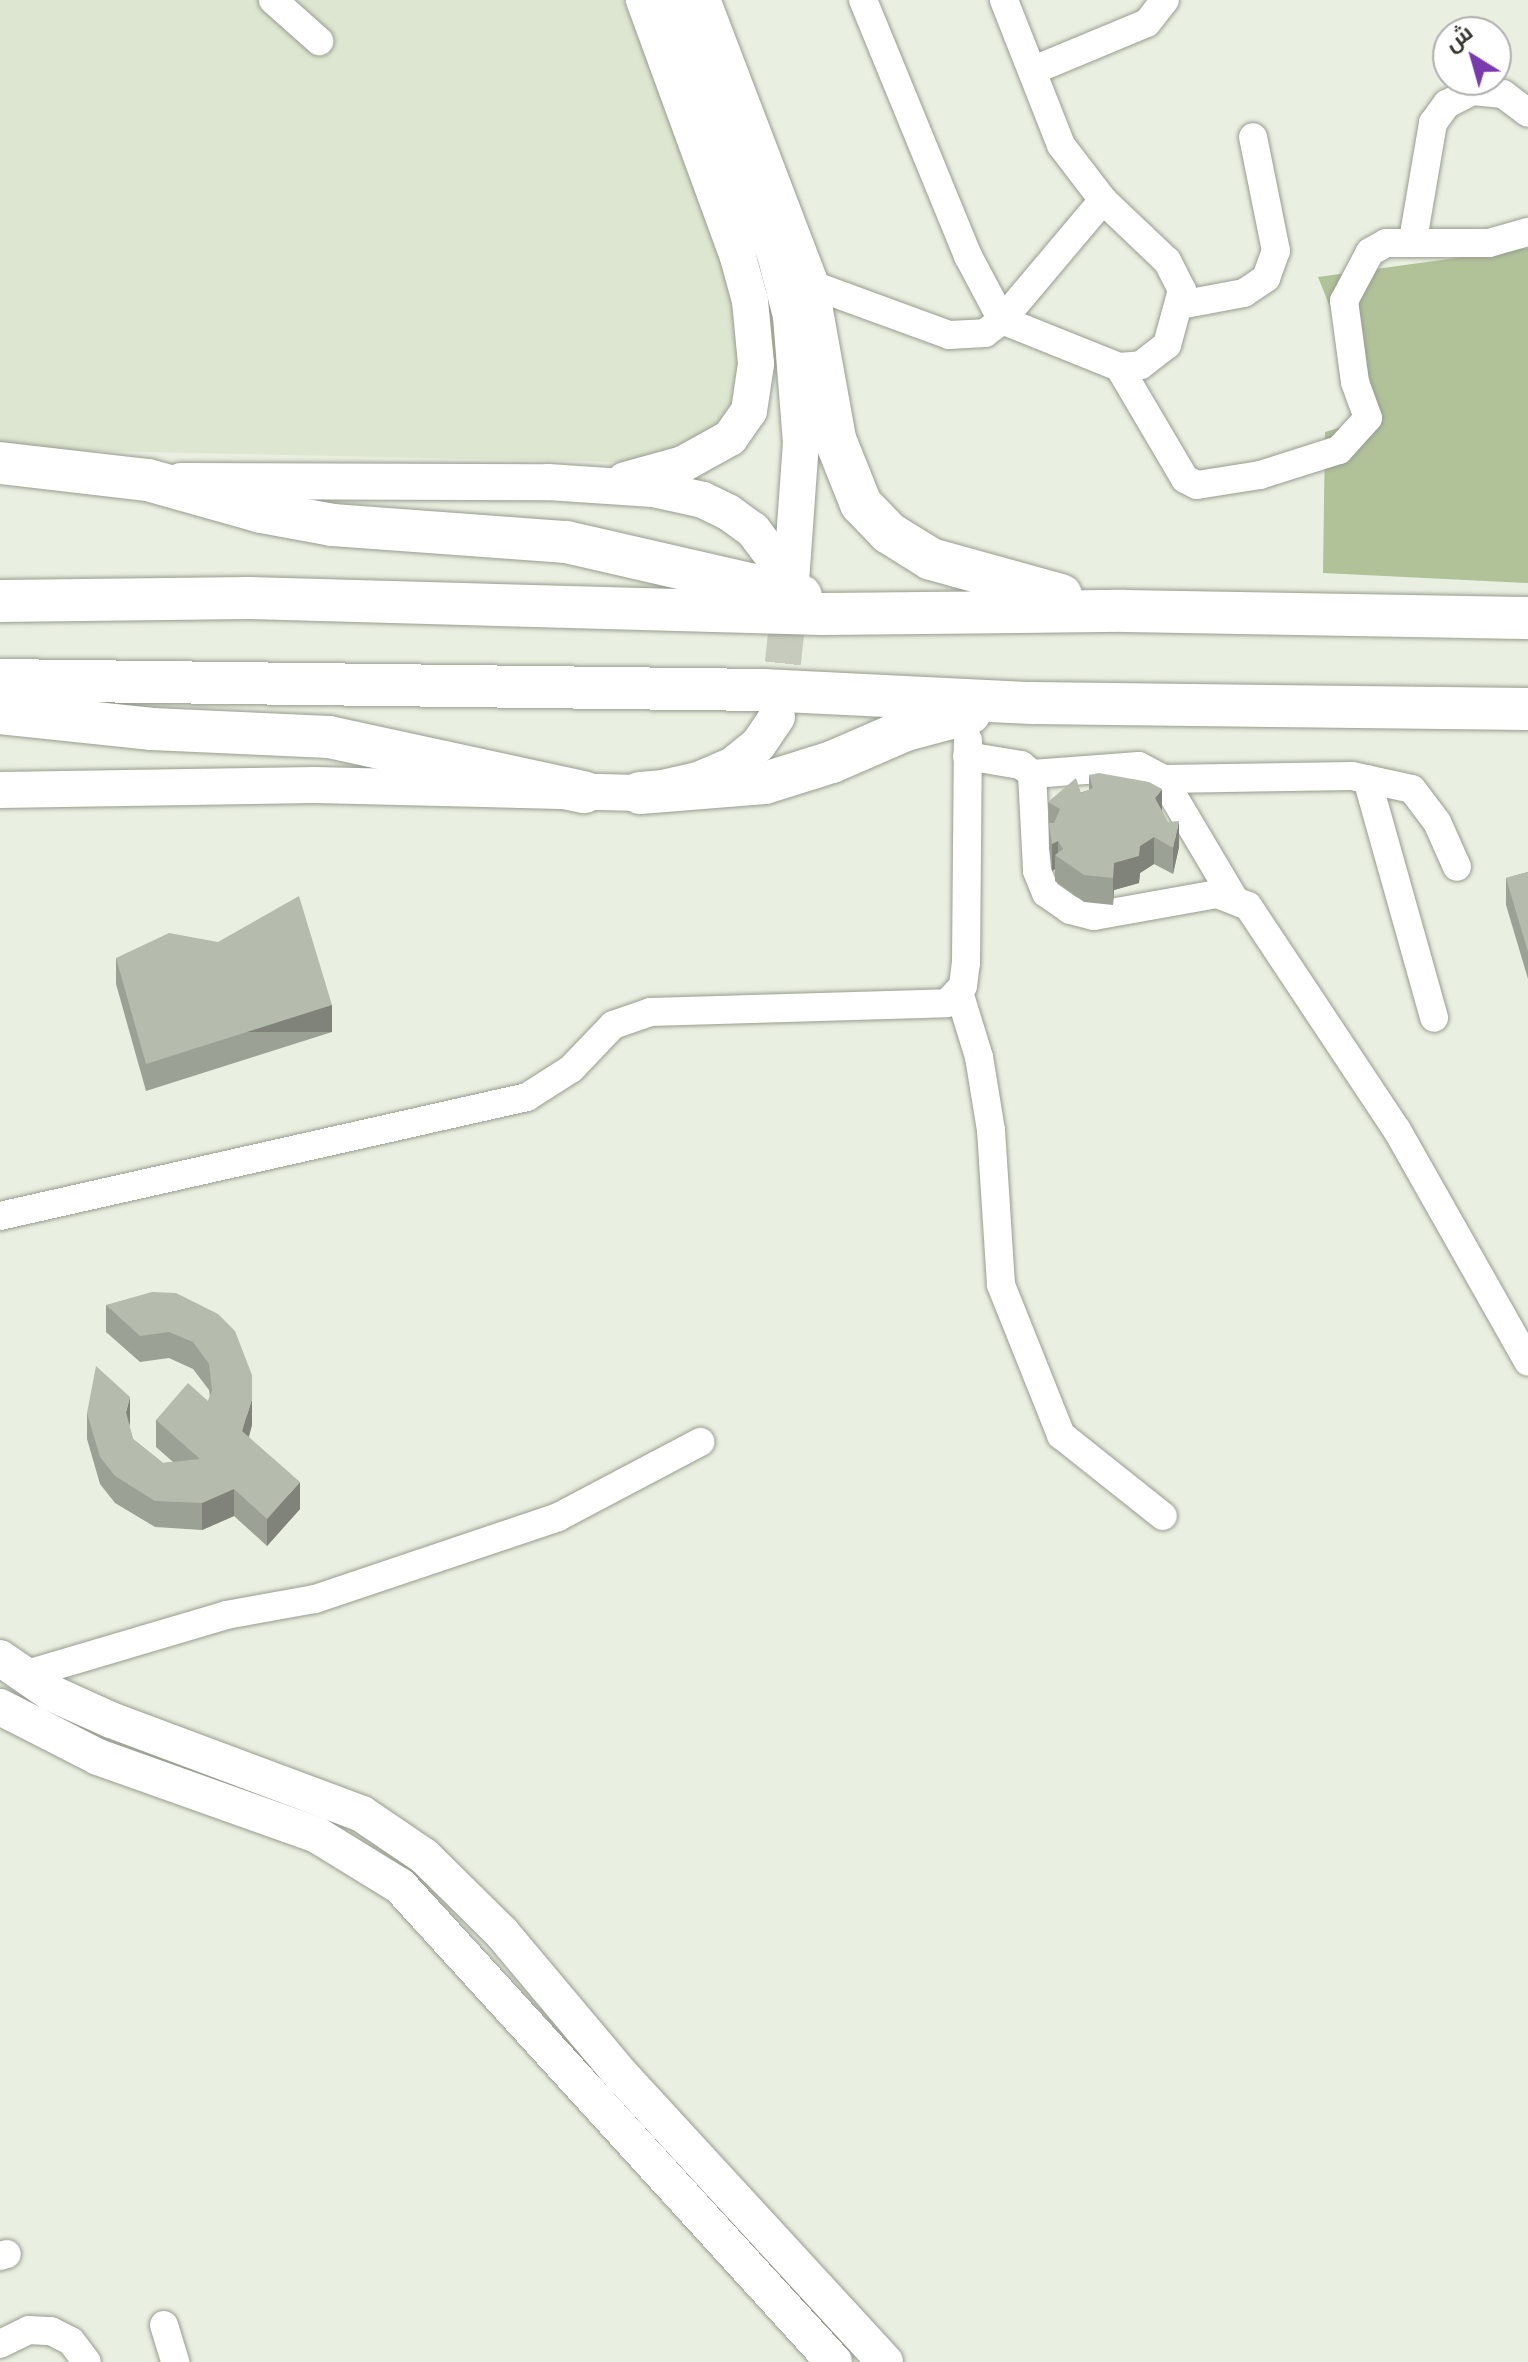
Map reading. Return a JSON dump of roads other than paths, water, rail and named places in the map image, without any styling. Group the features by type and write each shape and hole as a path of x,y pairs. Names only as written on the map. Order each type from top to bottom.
{"highway":[{"path":"699,0 807,283 835,439 848,480 874,520 902,543 949,566 1125,611"},
{"path":"0,463 148,480 262,512 333,525 566,542 874,612"},
{"path":"0,601 233,598 874,612 1125,611 1528,618"},
{"path":"0,680 763,690 1032,703 1528,709"},
{"path":"640,793 765,783 832,762 932,721 1032,703"},
{"path":"0,713 152,729 329,737 584,792"}],"main road":[{"path":"609,484 683,464 716,448 743,425 754,390 754,325 738,257 644,0"},
{"path":"0,482 148,480 609,484 681,494 728,512 753,530 791,581 801,442 791,316 775,254 677,0"},
{"path":"5,787 640,793 698,780 733,765 758,745 777,717"},
{"path":"6,1663 111,1720 324,1796 391,1831 424,1856 492,1923 623,2077 885,2362"},
{"path":"0,1707 98,1757 317,1835 400,1886 704,2226 834,2362"}],"street":[{"path":"273,0 319,41"},
{"path":"871,1 968,256 1002,320 1119,367 1156,358 1167,345 1182,290 1167,261 1103,200 1061,145 1004,0"},
{"path":"1034,70 1147,23 1165,0"},
{"path":"1413,240 1433,123 1447,104 1473,91 1503,94 1528,113"},
{"path":"1180,305 1244,293 1266,278 1276,251 1253,137"},
{"path":"807,283 949,335 985,333 1002,320 1103,200"},
{"path":"1119,367 1185,479 1197,485 1260,475 1339,450 1368,418 1355,382 1344,301 1370,252 1386,243 1413,240 1489,243 1528,232"},
{"path":"1163,1516 1061,1435 1001,1285 991,1130 979,1057 959,992 966,963 968,748 1021,765 1032,774 1139,766 1163,779 1367,779 1412,789 1437,822 1457,867"},
{"path":"1032,774 1037,871 1046,893 1059,904 1094,916 1217,894 1233,897"},
{"path":"1163,779 1233,897 1256,915 1397,1130 1528,1362"},
{"path":"1367,779 1434,1018"},
{"path":"0,1216 527,1097 571,1069 613,1025 650,1012 933,1006 959,992"},
{"path":"6,1663 315,1599 558,1517 700,1442"},
{"path":"164,2325 175,2362"},
{"path":"0,2344 29,2330 51,2331 71,2341 87,2362"}],"tunnel":[{"path":"777,717 791,588"}]}
